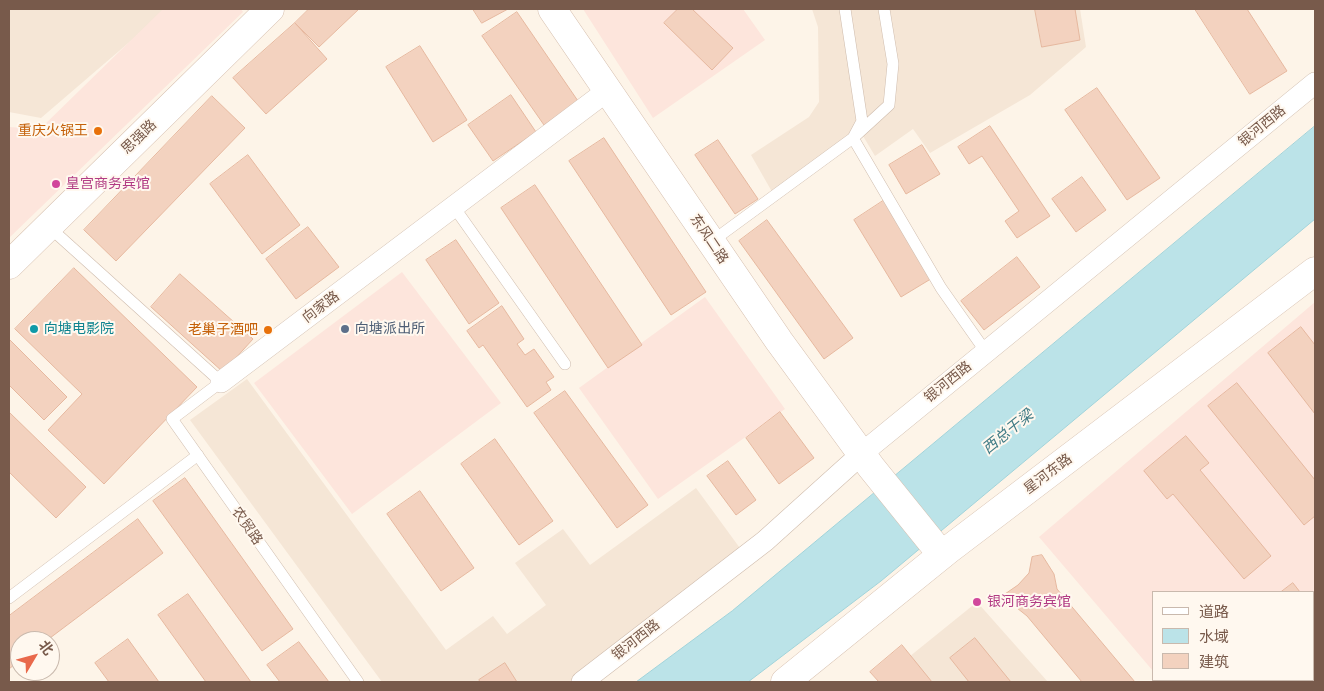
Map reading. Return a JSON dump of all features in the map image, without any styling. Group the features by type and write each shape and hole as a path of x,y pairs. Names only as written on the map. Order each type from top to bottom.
{"street":[{"name":"思强路","path":"9,265 270,9"},
{"name":"东风二路","path":"552,9 779,341 867,460 938,549"},
{"name":"银河西路","path":"582,682 867,460 986,352 1315,82"},
{"name":"向家路","path":"222,382 607,91"},
{"name":"星河东路","path":"785,682 938,549 1315,271"}],"lane":[{"path":"845,9 862,121 853,138"},
{"path":"711,242 853,138 889,105 893,64 884,9"},
{"path":"853,138 941,288 986,352"},
{"path":"454,207 565,364"},
{"path":"48,226 222,382"},
{"name":"农贸路","path":"222,382 172,419 358,682"},
{"path":"9,598 198,455"}],"shaded area":[{"path":"9,9 168,9 41,118 9,112"},
{"path":"163,9 241,9 243,12 9,238 9,127 40,129"},
{"path":"583,9 743,9 765,40 653,118"},
{"path":"812,9 1080,9 1086,47 1030,95 930,153 913,129 875,156 863,136 775,197 751,155 809,117 819,102 818,27"},
{"name":"向塘派出所","path":"402,272 501,403 352,514 254,383"},
{"path":"705,297 785,409 658,499 579,388"},
{"path":"1315,302 1315,682 1161,681 1314,681 1314,591 1152,591 1152,670 1039,537"},
{"path":"247,379 446,650 493,616 507,634 546,605 515,563 563,529 590,565 696,488 745,555 572,682 382,682 190,420"},
{"path":"977,602 1048,682 878,682"}],"water":[{"name":"西总干梁","path":"1315,126 1315,219 881,581 748,682 636,682 732,611"}],"building":[{"path":"309,9 359,9 319,47 295,23"},
{"path":"473,9 508,9 482,23"},
{"path":"678,9 692,9 733,48 712,70 664,23"},
{"path":"1035,9 1075,9 1080,40 1042,47"},
{"path":"1195,9 1247,9 1287,71 1250,94"},
{"path":"517,12 578,101 544,125 482,36"},
{"path":"295,23 327,59 266,114 233,78"},
{"path":"420,46 467,120 433,142 386,67"},
{"path":"1097,88 1160,178 1127,200 1065,110"},
{"path":"511,95 536,132 493,161 468,125"},
{"path":"212,96 245,128 116,261 84,230"},
{"path":"990,126 1050,216 1017,238 1005,221 1019,211 982,156 969,164 958,147"},
{"path":"604,138 706,292 671,315 569,161"},
{"path":"718,140 758,199 735,214 695,155"},
{"path":"922,145 940,174 906,194 889,165"},
{"path":"248,155 300,225 262,254 210,184"},
{"path":"1082,177 1106,210 1076,232 1052,199"},
{"path":"535,185 642,345 608,368 501,208"},
{"path":"886,199 934,277 901,297 854,220"},
{"path":"767,220 853,338 824,359 739,241"},
{"path":"308,227 339,267 296,299 266,259"},
{"path":"456,240 499,303 469,324 426,260"},
{"path":"1017,257 1040,287 984,330 961,301"},
{"path":"74,268 197,387 104,484 48,430 82,394 15,329"},
{"path":"180,274 253,339 223,372 151,307"},
{"path":"502,306 524,339 517,344 525,355 534,349 554,377 546,382 551,390 527,407 483,345 479,348 467,331"},
{"path":"1301,327 1315,345 1315,414 1268,353"},
{"path":"9,339 67,397 44,420 9,385"},
{"path":"1237,383 1315,480 1315,516 1304,525 1208,406"},
{"path":"565,391 648,505 617,528 534,413"},
{"path":"9,412 86,487 56,518 9,472"},
{"path":"780,412 814,458 779,484 746,438"},
{"path":"1186,436 1209,463 1200,470 1271,556 1244,579 1173,494 1167,499 1144,471"},
{"path":"495,439 553,521 519,545 461,464"},
{"path":"728,461 756,500 736,515 707,476"},
{"path":"185,478 293,629 262,651 153,501"},
{"path":"420,491 474,568 441,591 387,514"},
{"path":"138,519 163,553 59,631 10,631 9,669 9,616"},
{"path":"1042,555 1054,574 1057,589 1135,682 1082,682 1027,616 1002,596 1018,585 1029,573 1032,557"},
{"path":"1293,583 1299,591 1282,591"},
{"path":"188,594 251,682 206,682 158,615"},
{"path":"1314,610 1315,612 1315,671 1314,670"},
{"path":"975,638 1011,682 969,682 950,658"},
{"path":"128,639 159,682 109,682 95,663"},
{"path":"299,642 329,682 280,682 267,665"},
{"path":"902,645 932,682 879,682 870,672"},
{"path":"505,663 517,682 480,682 479,680"}],"place":[{"name":"重庆火锅王","path":"98,131"},
{"name":"皇宫商务宾馆","path":"56,184"},
{"name":"向塘电影院","path":"34,329"},
{"name":"向塘派出所","path":"345,329"},
{"name":"老巢子酒吧","path":"268,330"},
{"name":"银河商务宾馆","path":"977,602"}]}
